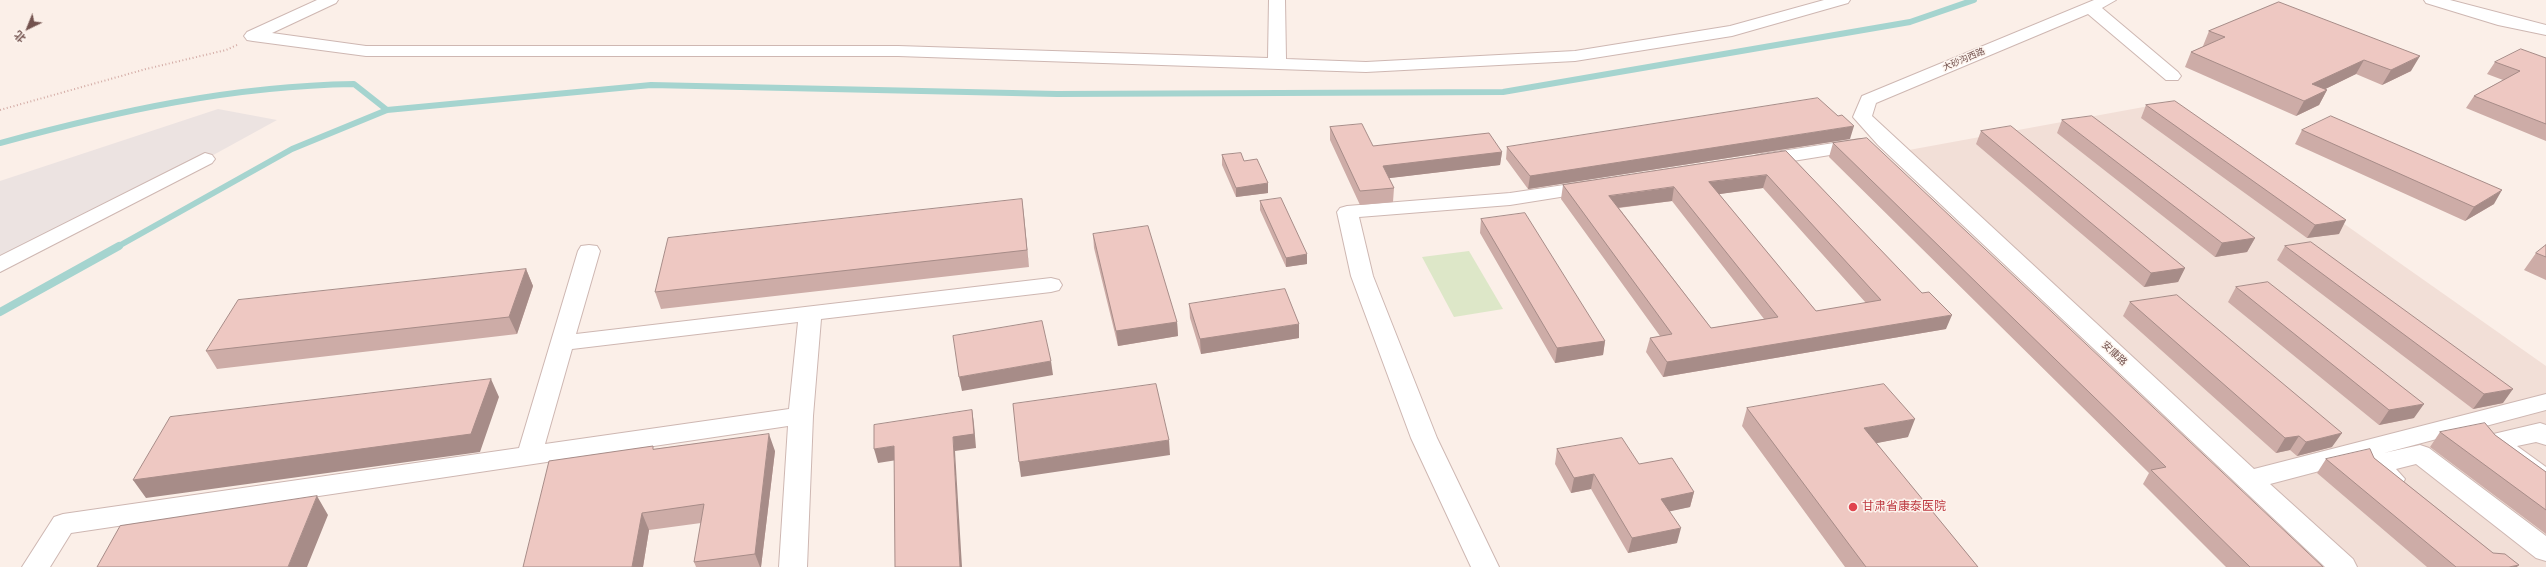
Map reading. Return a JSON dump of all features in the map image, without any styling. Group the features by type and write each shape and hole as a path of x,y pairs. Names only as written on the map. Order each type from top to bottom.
{"street":[{"path":"253,36 330,0"},
{"path":"1277,0 1277,64"},
{"path":"253,36 366,51 898,51 1366,67 1575,56 1732,31 1842,0"},
{"name":"大砂沟西路","path":"1885,141 1862,116 1868,100 2108,0"},
{"path":"2432,0 2504,21 2546,30"},
{"path":"2090,7 2172,76"},
{"path":"1744,163 1885,141"},
{"name":"安康路","path":"1885,141 2343,567"},
{"path":"0,265 205,159"},
{"path":"1485,567 1424,438 1362,276 1347,212 1510,199 1612,184"},
{"path":"529,456 590,251"},
{"path":"562,344 1051,285"},
{"path":"793,567 800,416 810,314"},
{"path":"2249,480 2546,402"},
{"path":"36,567 63,524 800,416"},
{"path":"2546,436 2540,432 2494,442 2546,480"},
{"path":"2410,494 2374,465 2420,454 2546,551"}],"path":[{"path":"0,110 146,69 226,50 253,36"}],"shaded area":[{"path":"2171,102 2546,366 2546,567 2343,567 1898,152"},
{"path":"218,109 277,120 186,170 0,264 0,181"}],"green space":[{"path":"1469,251 1503,309 1454,317 1422,257"}],"building":[{"path":"2279,2 2420,56 2391,70 2364,60 2312,84 2327,90 2304,101 2191,52 2225,37 2209,31"},
{"path":"2521,49 2546,58 2546,124 2474,96 2520,71 2495,62"},
{"path":"1818,98 1838,116 1842,115 1854,126 1530,176 1507,147"},
{"path":"2175,101 2346,220 2315,225 2146,105"},
{"path":"2092,116 2255,238 2222,243 2062,120"},
{"path":"2331,116 2502,190 2474,207 2302,130"},
{"path":"1362,124 1373,146 1489,133 1502,152 1383,166 1394,188 1360,191 1330,127"},
{"path":"2011,126 2185,268 2151,273 1981,131"},
{"path":"1867,138 2323,567 2250,567 2151,470 2166,467 1833,143"},
{"path":"1786,151 1922,293 1929,292 1952,315 1667,362 1650,338 1672,334 1563,185","holes":["1767,175 1881,300 1816,311 1709,182","1674,187 1778,317 1711,328 1609,196"]},
{"path":"1241,153 1244,161 1257,159 1268,183 1236,188 1222,155"},
{"path":"1281,198 1307,254 1286,258 1260,201"},
{"path":"1022,199 1027,250 655,292 668,238"},
{"path":"1525,213 1605,341 1557,348 1481,219"},
{"path":"1148,226 1177,322 1116,331 1093,234"},
{"path":"2311,242 2513,389 2484,394 2285,246"},
{"path":"2546,245 2546,257 2536,253"},
{"path":"526,269 509,317 206,351 238,300"},
{"path":"2268,282 2424,404 2389,410 2236,287"},
{"path":"1285,289 1299,324 1200,339 1189,304"},
{"path":"2177,295 2342,433 2306,442 2299,436 2285,438 2130,302"},
{"path":"1042,321 1051,361 959,377 953,336"},
{"path":"491,379 471,434 133,480 170,417"},
{"path":"1156,384 1169,440 1019,462 1013,404"},
{"name":"甘肃省康泰医院","path":"1884,384 1915,419 1864,428 1978,567 1866,567 1747,408"},
{"path":"972,410 974,434 953,437 960,567 895,567 894,446 874,449 874,425"},
{"path":"2485,423 2495,435 2546,472 2546,510 2440,432"},
{"path":"769,434 755,554 694,562 704,504 642,513 632,567 523,567 549,461 653,446 653,449"},
{"path":"1622,438 1639,464 1672,458 1694,492 1661,499 1681,528 1632,538 1594,474 1574,478 1557,449"},
{"path":"2370,449 2374,458 2493,553 2505,554 2519,565 2509,567 2456,567 2326,459"},
{"path":"317,496 288,567 97,567 120,526"}],"waterway":[{"path":"387,110 651,85 1057,94 1503,92 1910,22 1974,0"},
{"path":"0,143 44,131 175,102 219,95 308,86 354,84 387,110"},
{"path":"117,247 292,149 387,110"},
{"path":"0,312 119,246"}],"place":[{"name":"甘肃省康泰医院","path":"1853,507"}]}
